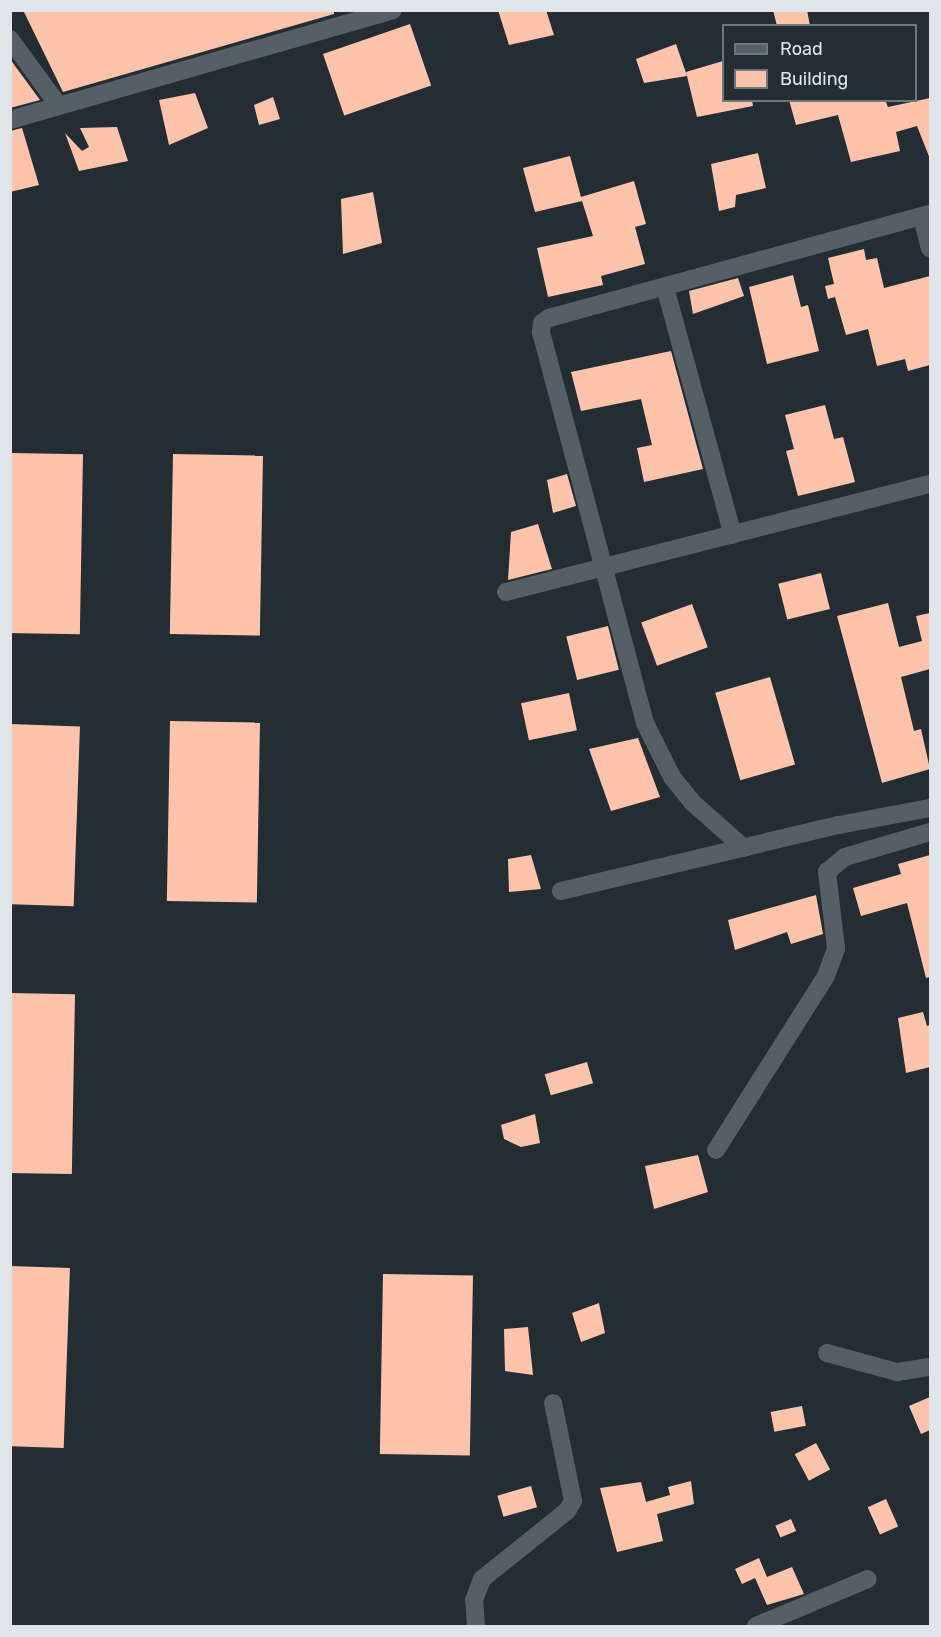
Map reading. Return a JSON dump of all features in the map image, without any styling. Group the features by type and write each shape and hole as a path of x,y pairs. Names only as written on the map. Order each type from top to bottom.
{"street":[{"path":"10,120 393,10"},
{"path":"10,39 59,106"},
{"path":"744,848 693,803 655,749 602,569 541,332 542,323 549,318 926,215 930,248"},
{"path":"665,286 733,535"},
{"path":"506,592 930,484"},
{"path":"561,891 930,808"},
{"path":"716,1150 826,976 836,948 827,872 845,857 930,832"},
{"path":"827,1353 897,1372 930,1367"},
{"path":"476,1626 474,1600 482,1579 567,1510 573,1502 553,1404"},
{"path":"756,1626 868,1578"}],"building":[{"path":"23,10 334,10 334,14 63,92"},
{"path":"498,10 546,10 554,35 509,45"},
{"path":"773,10 807,10 810,24 776,24"},
{"path":"410,24 431,85 344,115 323,54"},
{"path":"676,44 687,76 644,83 636,59"},
{"path":"10,59 40,100 10,108"},
{"path":"722,61 722,102 752,102 753,106 697,117 686,72"},
{"path":"195,93 208,128 169,145 159,100"},
{"path":"273,97 280,119 259,125 254,105"},
{"path":"930,98 930,159 917,126 896,132 900,151 851,162 838,115 796,125 790,102 886,102 888,107"},
{"path":"117,127 128,161 79,171 65,133 82,151 89,147 80,128"},
{"path":"22,128 39,185 10,192 10,131"},
{"path":"758,153 766,188 736,195 735,207 719,211 711,164"},
{"path":"570,156 581,197 634,181 646,224 635,227 645,264 601,276 603,285 548,297 537,248 593,236 582,201 535,212 523,168"},
{"path":"373,192 382,243 343,254 341,199"},
{"path":"864,249 866,260 877,258 884,288 930,276 930,365 908,371 905,359 877,366 868,329 846,335 835,297 828,299 825,286 834,284 828,258"},
{"path":"793,275 801,307 808,305 819,351 767,364 749,287"},
{"path":"738,278 744,296 693,314 689,291"},
{"path":"671,351 703,469 644,482 637,448 652,445 641,399 581,411 571,372"},
{"path":"825,405 834,439 843,437 855,482 798,496 786,451 794,449 785,415"},
{"path":"10,453 83,454 80,634 10,633"},
{"path":"173,454 263,456 260,636 170,634"},
{"path":"567,474 576,506 553,513 547,480"},
{"path":"538,524 552,569 508,580 511,532"},
{"path":"821,573 830,609 787,620 778,584"},
{"path":"888,603 899,647 922,641 916,616 930,613 930,669 901,677 914,731 921,729 930,769 882,783 837,616"},
{"path":"692,604 708,647 657,666 641,622"},
{"path":"608,626 619,670 577,680 566,636"},
{"path":"770,677 795,764 740,780 715,693"},
{"path":"569,693 577,730 529,740 521,703"},
{"path":"170,721 260,723 257,903 167,901"},
{"path":"10,724 80,726 74,906 10,904"},
{"path":"638,738 660,797 611,811 589,749"},
{"path":"531,855 541,889 509,892 508,859"},
{"path":"930,855 930,977 926,978 907,903 861,916 853,888 901,874 898,864"},
{"path":"816,895 823,934 791,944 787,932 735,950 728,920"},
{"path":"10,993 75,994 72,1174 10,1173"},
{"path":"923,1012 927,1026 930,1025 930,1067 906,1073 898,1018"},
{"path":"587,1062 593,1083 551,1095 545,1074"},
{"path":"535,1114 540,1143 521,1147 504,1139 501,1125"},
{"path":"698,1155 708,1192 654,1209 645,1166"},
{"path":"10,1266 70,1268 64,1448 10,1446"},
{"path":"383,1274 473,1276 470,1456 380,1454"},
{"path":"599,1303 605,1333 581,1342 572,1313"},
{"path":"528,1327 533,1375 505,1371 504,1329"},
{"path":"930,1397 930,1430 921,1434 909,1406"},
{"path":"802,1406 806,1426 774,1432 771,1412"},
{"path":"816,1443 830,1469 809,1481 795,1454"},
{"path":"691,1481 694,1504 657,1514 663,1541 617,1552 600,1488 641,1482 646,1502 670,1495 668,1487"},
{"path":"531,1486 537,1507 503,1517 497,1496"},
{"path":"886,1499 898,1526 880,1535 868,1507"},
{"path":"791,1519 796,1531 780,1538 775,1526"},
{"path":"759,1558 767,1577 792,1567 804,1594 767,1605 755,1578 742,1584 735,1569"}]}
